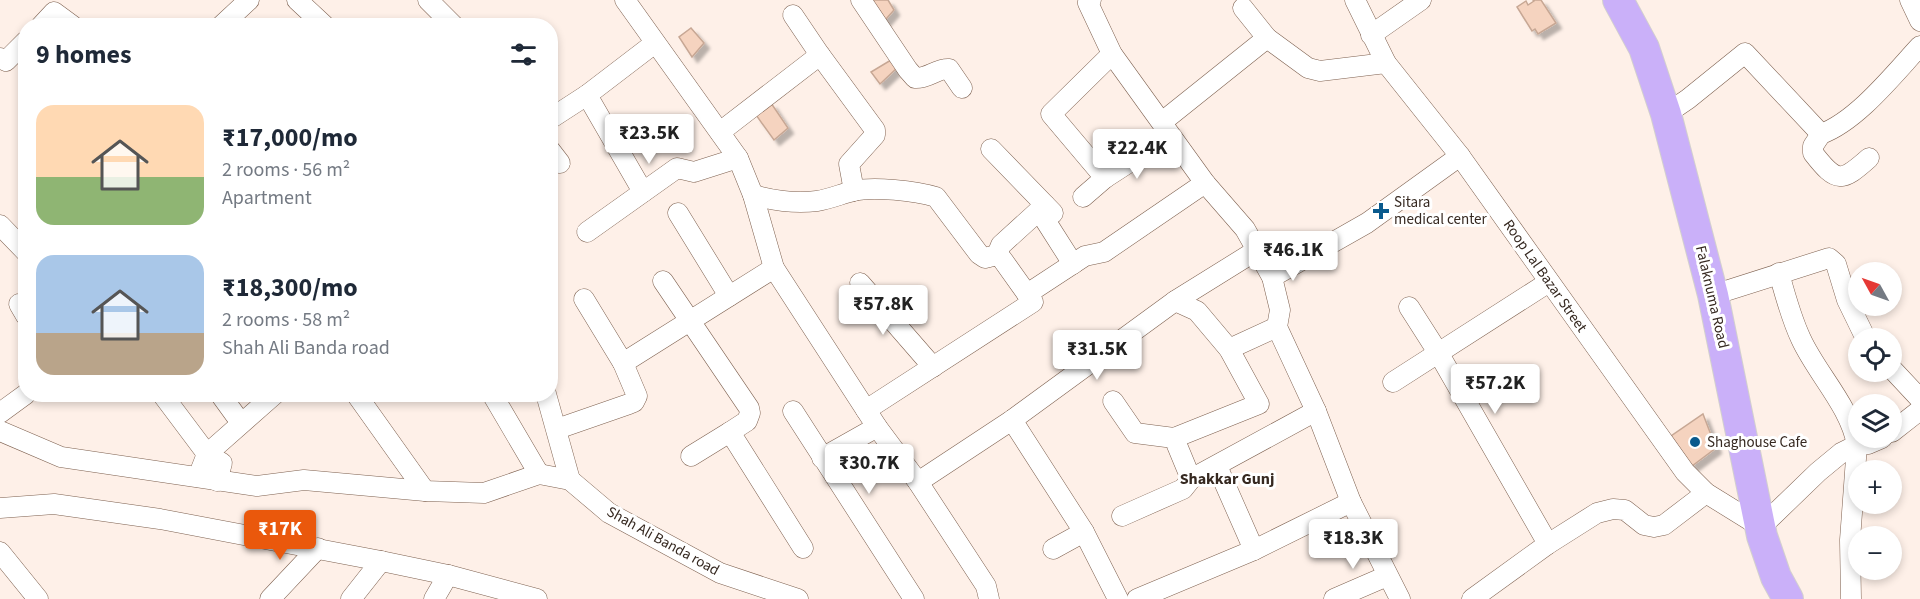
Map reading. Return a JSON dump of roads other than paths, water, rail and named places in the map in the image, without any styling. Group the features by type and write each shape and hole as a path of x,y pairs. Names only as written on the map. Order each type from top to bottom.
{"highway":[{"name":"Falaknuma Road","path":"1618,0 1644,48 1665,114 1713,295 1761,527 1776,577 1788,599"}],"street":[{"path":"230,18 249,0"},
{"path":"297,0 316,18"},
{"path":"428,0 447,18"},
{"path":"625,0 738,158 753,195 774,268 876,427 918,482 986,586 989,599"},
{"path":"861,0 915,78 923,78 945,68 950,69 962,88"},
{"path":"1092,0 1088,3 1112,54 1205,183 1245,230 1272,278 1280,310 1277,327 1316,411 1350,502 1400,599"},
{"name":"Roop Lal Bazar Street","path":"1355,0 1386,63 1460,156 1685,472 1706,493 1761,527"},
{"path":"1371,35 1421,0"},
{"path":"1910,0 1920,21"},
{"path":"1243,8 1267,38 1308,68 1320,71 1386,63"},
{"path":"48,18 54,12 62,18"},
{"path":"793,15 875,132 849,164 854,191"},
{"path":"1083,197 1166,129 1267,38"},
{"path":"558,114 587,95 655,43"},
{"path":"1869,158 1847,176 1836,177 1813,153 1813,146 1821,134 1837,128 1884,85 1920,46"},
{"path":"0,58 6,61 18,49"},
{"path":"1665,114 1688,99 1745,53 1821,134"},
{"path":"1105,178 1050,114 1112,54"},
{"path":"720,132 820,56"},
{"path":"587,95 643,192"},
{"path":"991,149 1053,213 1046,220 1073,264"},
{"path":"1272,278 1367,223 1460,156"},
{"path":"587,232 677,168 694,172 738,158"},
{"path":"1027,294 1085,256 1104,252 1205,183"},
{"path":"753,195 786,202 837,198 854,191 891,190 936,197 979,254 985,258 998,255"},
{"path":"998,255 1001,245 1046,204"},
{"path":"678,213 729,296"},
{"path":"0,225 18,244"},
{"path":"918,482 1012,420 1175,301 1257,250"},
{"path":"866,410 1033,302 998,255"},
{"path":"1713,295 1825,258 1832,259 1860,328"},
{"path":"622,363 774,268"},
{"path":"1779,273 1800,338 1848,420"},
{"path":"663,281 750,413 747,421 691,456"},
{"path":"1393,382 1549,282"},
{"path":"860,283 933,367"},
{"path":"557,429 636,399 636,392 622,363 584,299"},
{"path":"1113,402 1135,433 1174,438 1259,404 1229,349 1197,311 1175,301"},
{"path":"1409,307 1439,354 1548,544"},
{"path":"1229,349 1277,327"},
{"path":"1902,380 1919,399 1902,420"},
{"path":"0,413 18,400"},
{"path":"168,402 207,454 208,479"},
{"path":"225,402 241,423"},
{"path":"207,454 265,402"},
{"path":"362,402 425,491"},
{"path":"497,402 538,474"},
{"path":"0,430 61,457 257,486 304,480 425,491 484,493 538,474 570,480 549,402"},
{"path":"793,411 914,599"},
{"path":"1122,516 1183,489 1191,479 1316,411"},
{"path":"1012,420 1084,532 1118,599"},
{"path":"822,458 876,427"},
{"path":"730,432 803,548"},
{"path":"1174,438 1191,479"},
{"path":"1761,527 1830,461 1852,448"},
{"path":"1851,599 1850,540 1857,448"},
{"path":"1217,466 1254,550"},
{"name":"Shah Ali Banda road","path":"570,480 609,513 720,573 798,599"},
{"path":"1473,599 1585,519 1612,509 1625,510 1644,525 1654,527 1664,525 1706,493"},
{"path":"1137,599 1178,591 1350,502"},
{"path":"0,508 54,504 160,519 448,575 537,599"},
{"path":"1053,549 1084,532"},
{"path":"270,599 318,548"},
{"path":"0,552 38,599"},
{"path":"351,599 381,561"},
{"path":"434,599 448,575"},
{"path":"1334,599 1387,576"}],"place":[{"name":"Sitara medical center","path":"1381,211"},
{"name":"Shaghouse Cafe","path":"1695,442"}],"district":[{"name":"Shakkar Gunj","path":"1227,479"}]}
